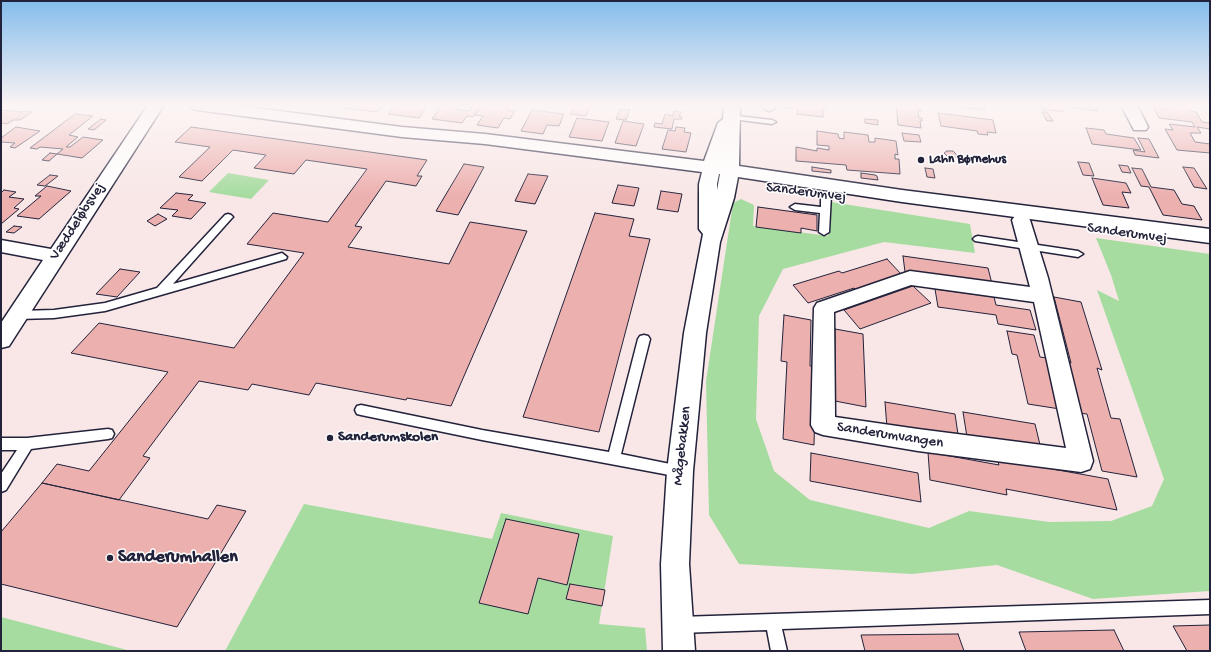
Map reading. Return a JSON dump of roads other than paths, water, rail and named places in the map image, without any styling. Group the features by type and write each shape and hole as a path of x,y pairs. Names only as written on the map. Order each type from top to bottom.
{"street":[{"name":"Væddeløbsvej","path":"1,340 136,135"},
{"name":"Sanderumvej","path":"418,135 448,142 902,196 1210,236"},
{"name":"Mågebakken","path":"710,242 708,218 710,174 716,149 722,135"},
{"name":"Mågebakken","path":"679,651 675,564 680,472 695,333 710,242 725,198 729,176 731,135"},
{"name":"Sanderumvej","path":"729,176 825,203 1021,220 1210,245"},
{"name":"Sanderumvangen","path":"1021,220 1042,296 1081,461 918,440 823,425 824,308 910,278 1042,296"},
{"path":"1,246 56,256"}],"lane":[{"path":"795,207 825,203 824,232"},
{"path":"159,293 228,217"},
{"path":"978,239 1078,254"},
{"path":"18,315 54,314 105,307 159,293 282,257"},
{"path":"613,460 644,339"},
{"path":"362,410 680,472"},
{"path":"1,444 27,444 108,434"},
{"path":"1,486 27,444"},
{"path":"677,625 1210,607"},
{"path":"773,622 779,651"}],"place":[{"name":"Lahn Børnehus","path":"921,160"},
{"name":"Sanderumskolen","path":"330,438"},
{"name":"Sanderumhallen","path":"110,558"}]}
